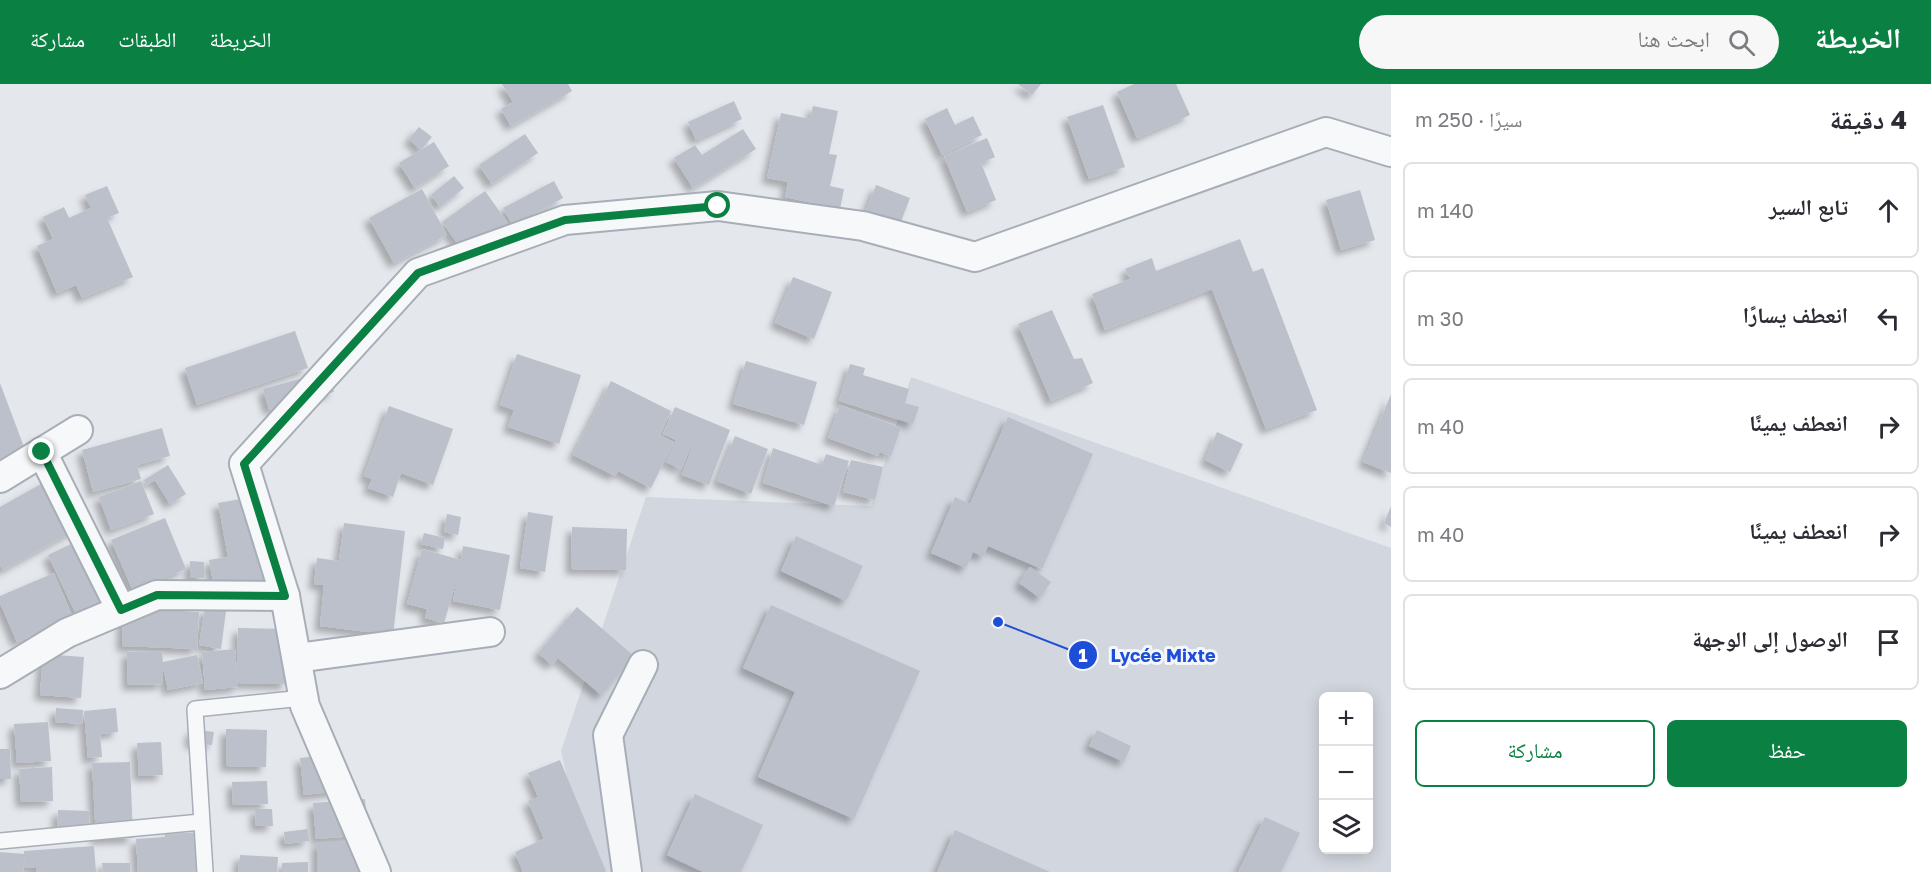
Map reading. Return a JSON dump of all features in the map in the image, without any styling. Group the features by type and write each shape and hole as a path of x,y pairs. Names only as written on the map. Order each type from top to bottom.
{"street":[{"path":"376,872 305,706 285,596 244,464 418,273 565,220 718,206 862,226 975,257 1326,132 1391,152"},
{"path":"0,478 78,430"},
{"path":"42,452 121,610"},
{"path":"0,674 67,633 157,595 285,596"},
{"path":"297,658 490,632"},
{"path":"627,872 608,735 643,665"}],"lane":[{"path":"205,872 195,709 303,698"},
{"path":"0,841 201,822"}],"shaded area":[{"path":"911,377 1391,548 1391,872 588,872 561,751 646,497 871,506"}],"building":[{"path":"502,84 568,84 572,91 511,126 501,109 513,102"},
{"path":"1018,84 1041,84 1032,95"},
{"path":"1134,84 1176,84 1190,115 1137,138 1117,92"},
{"path":"734,101 742,119 696,140 688,122"},
{"path":"1103,105 1125,167 1089,179 1067,117"},
{"path":"813,106 838,111 829,154 837,155 830,186 844,189 840,209 785,197 788,182 767,178 781,113 810,119"},
{"path":"947,108 955,125 973,116 982,135 942,155 925,119"},
{"path":"419,127 432,137 421,150 409,139"},
{"path":"743,129 756,149 693,188 674,158 695,145 702,155"},
{"path":"525,134 538,153 492,184 479,165"},
{"path":"987,138 995,157 981,163 996,200 967,212 944,156"},
{"path":"434,142 449,166 415,188 399,163"},
{"path":"454,176 464,188 440,207 431,195"},
{"path":"554,181 563,198 513,226 503,208"},
{"path":"876,185 910,198 900,224 866,211"},
{"path":"107,186 119,213 107,218 133,277 82,298 76,285 57,293 37,246 53,239 43,217 64,207 69,218 91,208 85,195"},
{"path":"422,189 447,235 394,263 369,218"},
{"path":"1360,190 1375,240 1341,250 1326,200"},
{"path":"485,191 515,233 472,264 442,222"},
{"path":"1240,239 1253,272 1263,268 1317,410 1266,429 1212,289 1105,330 1092,294 1130,279 1125,269 1152,258 1156,271"},
{"path":"793,277 832,292 814,339 775,323"},
{"path":"1052,310 1074,359 1082,358 1093,383 1051,401 1018,324"},
{"path":"295,331 308,368 197,405 185,368"},
{"path":"517,354 581,375 559,444 508,427 514,410 500,405"},
{"path":"746,361 817,382 804,425 733,404"},
{"path":"850,364 865,368 863,375 909,389 905,403 919,407 913,424 839,401"},
{"path":"328,371 334,392 269,410 263,389"},
{"path":"611,381 671,411 659,435 674,442 651,488 618,471 615,476 573,455"},
{"path":"0,383 27,455 0,465"},
{"path":"1391,394 1391,473 1363,462"},
{"path":"840,405 901,428 891,456 880,452 878,456 828,438"},
{"path":"389,406 453,429 433,485 401,473 393,497 368,488 372,479 364,476"},
{"path":"675,407 730,430 709,485 682,475 700,427 681,469 666,462 676,440 663,434"},
{"path":"1008,417 1093,454 1042,569 988,546 983,557 973,552 966,568 931,553 955,497 970,504"},
{"path":"162,428 170,456 137,465 141,479 93,492 82,450"},
{"path":"1217,432 1243,444 1230,472 1205,460"},
{"path":"735,436 768,449 751,494 717,481"},
{"path":"773,448 822,465 826,454 849,461 834,506 763,483"},
{"path":"851,460 883,467 875,500 843,492"},
{"path":"168,465 186,494 170,504 155,480 146,485 144,480"},
{"path":"48,480 81,527 3,570 0,565 0,507"},
{"path":"141,481 154,514 111,530 99,497"},
{"path":"257,496 279,587 216,598 209,560 228,557 218,503"},
{"path":"1391,506 1391,527 1384,523"},
{"path":"528,512 553,516 545,572 520,568"},
{"path":"447,514 461,517 458,535 444,532"},
{"path":"165,518 186,569 133,591 111,540"},
{"path":"344,523 405,531 393,635 320,626 324,585 314,584 317,558 339,561"},
{"path":"572,527 627,529 626,570 571,569"},
{"path":"424,533 445,538 443,549 421,544"},
{"path":"88,536 121,606 81,625 48,555"},
{"path":"796,536 863,566 846,601 781,571"},
{"path":"463,546 510,555 500,610 453,601 458,575 444,623 425,618 427,609 407,604 422,549 461,560"},
{"path":"190,561 204,562 204,578 190,578"},
{"path":"1030,567 1051,582 1040,598 1019,583"},
{"path":"54,573 73,618 17,642 0,603 0,596"},
{"path":"771,605 920,671 854,819 758,777 795,692 743,668"},
{"path":"577,607 634,656 601,695 558,658 552,665 538,653"},
{"path":"123,608 199,612 197,649 122,646"},
{"path":"205,608 226,611 221,649 199,645"},
{"path":"238,628 288,629 287,684 238,683 238,687 205,690 202,652 235,649 237,673"},
{"path":"162,651 163,662 197,655 203,683 168,690 163,667 163,684 128,685 127,652"},
{"path":"43,654 84,657 81,698 40,695"},
{"path":"56,708 83,710 82,724 55,722"},
{"path":"116,708 118,732 100,734 102,757 88,758 84,711"},
{"path":"48,722 51,761 17,763 14,724"},
{"path":"191,729 214,732 212,745 190,743"},
{"path":"226,729 267,730 266,767 226,766"},
{"path":"1097,730 1131,746 1124,762 1089,746"},
{"path":"161,742 163,775 139,776 137,743"},
{"path":"0,749 10,749 11,779 0,779"},
{"path":"334,754 339,791 304,795 300,758"},
{"path":"560,760 605,872 523,872 515,852 544,839 528,801 538,797 528,773"},
{"path":"130,762 133,838 96,839 92,763"},
{"path":"52,767 53,801 21,802 19,769"},
{"path":"267,781 268,804 233,805 232,782"},
{"path":"695,794 763,825 741,872 703,872 667,855"},
{"path":"365,799 368,835 316,839 313,803"},
{"path":"255,809 272,809 273,826 256,826"},
{"path":"58,810 90,811 89,830 57,829"},
{"path":"1265,817 1300,833 1281,872 1238,872"},
{"path":"308,829 309,841 285,844 284,832"},
{"path":"955,830 1050,872 937,872"},
{"path":"201,832 204,872 138,872 136,839 165,837 165,834"},
{"path":"317,842 379,842 379,872 317,872"},
{"path":"94,846 96,872 36,872 36,867 25,868 24,856 23,872 0,872 0,852 24,854 24,851"},
{"path":"240,855 278,857 277,872 238,872"},
{"path":"308,862 308,872 282,872 282,863"},
{"path":"102,863 130,863 130,872 103,872"}],"place":[{"name":"Lycée Mixte","path":"998,622"}],"route":[{"path":"42,452 121,610 157,595 285,596 244,464 418,273 565,220 718,206"}]}
